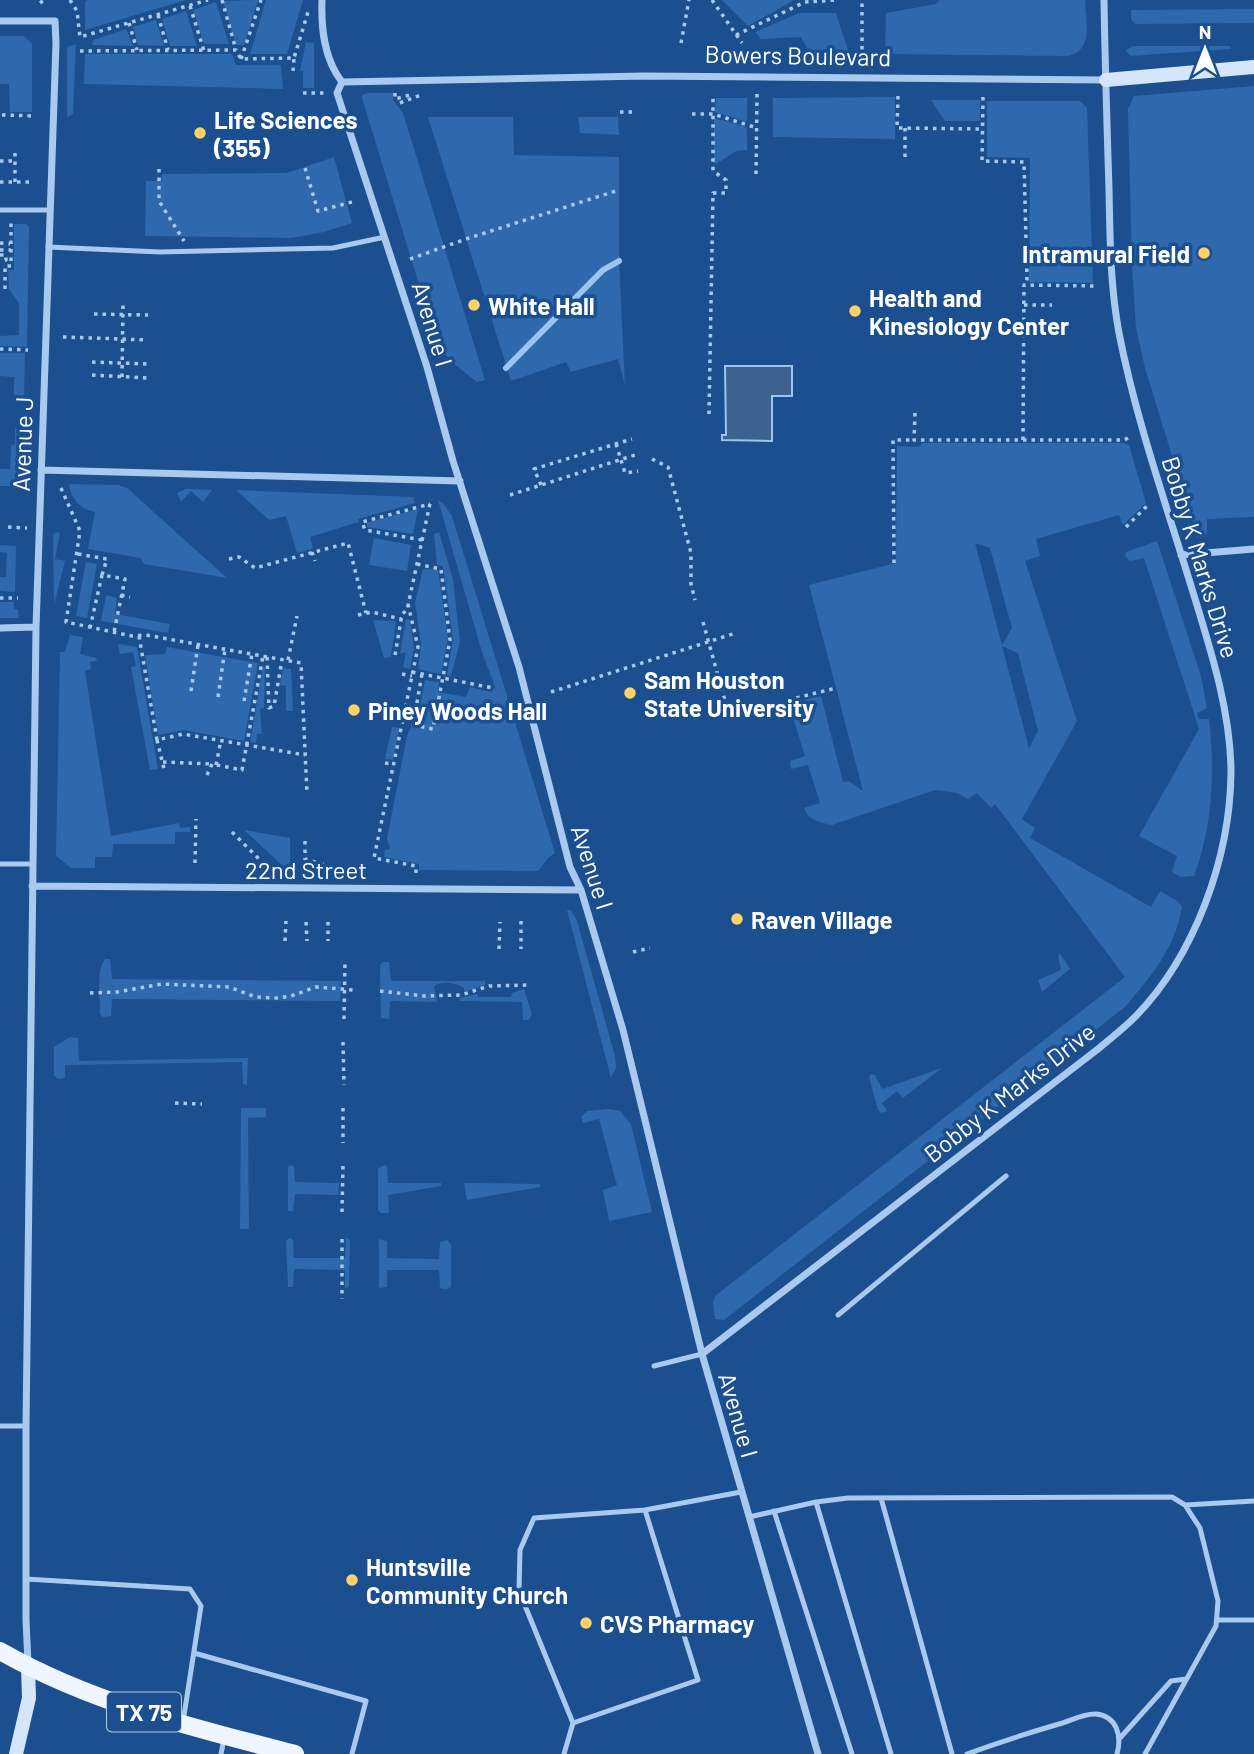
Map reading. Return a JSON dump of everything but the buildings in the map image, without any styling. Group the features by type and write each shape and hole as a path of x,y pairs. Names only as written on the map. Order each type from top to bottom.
{"main road":[{"name":"TX 75","path":"0,1651 28,1667 111,1702 295,1754"}],"street":[{"path":"322,0 321,21 329,64 342,82 337,93"},
{"name":"Bobby K Marks Drive","path":"702,1354 1108,1041 1143,1007 1165,979 1194,932 1213,884 1225,827 1231,773 1225,717 1212,657 1132,392 1119,330 1111,263 1104,0"},
{"name":"Avenue J","path":"0,21 55,21 36,627 32,864 26,1426 28,1667"},
{"name":"Bowers Boulevard","path":"342,82 644,76 1106,80 1254,66"},
{"name":"Avenue I","path":"337,93 427,367 519,667 570,867 581,890 623,1030 702,1354 818,1754"},
{"path":"41,470 460,481"},
{"path":"1181,555 1254,549"},
{"path":"0,628 36,627"},
{"name":"22nd Street","path":"32,886 581,890"},
{"path":"16,1754 30,1698 28,1667"}],"lane":[{"path":"0,210 49,210"},
{"path":"48,247 160,252 333,248 385,237"},
{"path":"0,864 32,864"},
{"path":"838,1315 1006,1176"},
{"path":"654,1366 702,1354"},
{"path":"0,1426 26,1426"},
{"path":"564,1754 573,1723 519,1591 520,1550 534,1518 645,1510 741,1492"},
{"path":"749,1517 816,1502 881,1498 1172,1497 1185,1505 1200,1528 1218,1601 1217,1620 1145,1754"},
{"path":"881,1498 952,1754"},
{"path":"1185,1505 1254,1501"},
{"path":"816,1502 891,1754"},
{"path":"573,1723 698,1680 645,1510"},
{"path":"774,1511 852,1754"},
{"path":"26,1579 190,1589 201,1606 183,1724"},
{"path":"1217,1620 1254,1619"},
{"path":"194,1653 366,1702 352,1754"},
{"path":"1117,1754 1121,1738 1171,1681 1187,1679"},
{"path":"967,1754 1093,1713 1108,1716 1121,1738"},
{"path":"221,1754 224,1736"}],"path":[{"path":"77,0 71,2 77,11 80,37 208,0"},
{"path":"222,0 236,50 242,59"},
{"path":"242,59 261,0"},
{"path":"293,71 294,58 312,0"},
{"path":"681,43 688,0"},
{"path":"712,0 742,43"},
{"path":"736,35 804,1 836,0"},
{"path":"862,0 862,58"},
{"path":"190,5 204,51"},
{"path":"158,14 169,50"},
{"path":"129,23 137,50"},
{"path":"80,51 236,50"},
{"path":"242,59 294,58"},
{"path":"303,93 337,93"},
{"path":"709,414 713,193 726,193 726,180 713,171 713,94"},
{"path":"756,174 757,94"},
{"path":"898,96 897,128 982,129"},
{"path":"983,97 982,161 1024,162 1027,279 1024,285 1023,440"},
{"path":"621,112 635,112"},
{"path":"691,114 713,114 757,128"},
{"path":"2,115 35,116"},
{"path":"905,128 905,160"},
{"path":"15,151 15,183"},
{"path":"0,161 15,161"},
{"path":"305,168 318,211 352,202"},
{"path":"159,169 159,201 191,251"},
{"path":"0,182 34,183"},
{"path":"410,260 466,239 619,190"},
{"path":"5,289 2,266 11,266 10,222 20,222"},
{"path":"0,243 10,244"},
{"path":"0,250 11,250"},
{"path":"1024,285 1098,286"},
{"path":"122,377 123,304"},
{"path":"1024,305 1052,305"},
{"path":"94,314 148,315"},
{"path":"63,337 148,340"},
{"path":"0,349 28,350"},
{"path":"92,362 147,364"},
{"path":"92,376 147,378"},
{"path":"914,440 915,413"},
{"path":"894,563 893,440 1128,438"},
{"path":"541,485 534,469 632,439"},
{"path":"616,443 625,473 638,471"},
{"path":"510,495 635,455"},
{"path":"652,459 668,467 691,553 691,584 695,600"},
{"path":"61,488 80,531 66,622 301,663 307,794"},
{"path":"395,655 401,618 408,604 417,564 422,540 430,501 362,522 365,530 422,540"},
{"path":"1126,527 1149,504"},
{"path":"8,527 39,530"},
{"path":"229,559 239,557 255,568 348,543 366,613"},
{"path":"313,552 315,561"},
{"path":"77,554 107,559 90,628"},
{"path":"417,564 441,569 450,640 433,729 413,725 422,674"},
{"path":"102,575 125,579 114,632"},
{"path":"121,595 130,597"},
{"path":"0,598 18,598"},
{"path":"408,604 418,647 374,858 415,866 415,873"},
{"path":"358,615 372,612 401,618"},
{"path":"265,656 269,708 274,706 297,616"},
{"path":"703,622 727,708 746,702"},
{"path":"551,692 736,634"},
{"path":"139,636 165,773"},
{"path":"191,691 198,645"},
{"path":"218,697 225,649"},
{"path":"244,701 252,654"},
{"path":"163,762 214,764 242,770 265,656"},
{"path":"402,674 422,674 493,688"},
{"path":"788,700 836,688"},
{"path":"394,715 403,717"},
{"path":"157,740 183,734 306,755"},
{"path":"208,775 221,740"},
{"path":"385,763 393,764"},
{"path":"195,863 196,819"},
{"path":"232,832 272,872"},
{"path":"305,841 305,859 344,871"},
{"path":"285,941 286,921"},
{"path":"520,921 521,949"},
{"path":"306,922 307,942"},
{"path":"328,922 328,941"},
{"path":"499,949 500,922"},
{"path":"633,952 650,948"},
{"path":"344,1019 345,963"},
{"path":"90,993 117,992 162,984 229,987 256,997 277,998 316,987 353,990"},
{"path":"380,991 425,996 461,995 489,986 530,985"},
{"path":"343,1042 344,1085"},
{"path":"175,1103 202,1104"},
{"path":"343,1108 343,1143"},
{"path":"342,1164 342,1212"},
{"path":"342,1240 342,1299"}],"shaded area":[{"path":"87,0 186,0 85,30"},
{"path":"258,0 244,45 236,45 223,1"},
{"path":"266,0 303,0 287,54 250,54"},
{"path":"722,0 792,0 793,1 748,26"},
{"path":"940,0 1085,0 1087,34 1082,48 1068,56 885,54 886,13 936,4"},
{"path":"216,2 229,44 204,44 193,10"},
{"path":"1254,9 1254,23 1135,24 1131,19 1131,10"},
{"path":"186,11 197,46 170,46 162,19"},
{"path":"799,13 836,13 849,53 810,54 801,37 761,39 755,32"},
{"path":"156,20 164,46 138,45 133,27"},
{"path":"126,29 133,46 92,45 93,40"},
{"path":"0,36 24,36 32,44 32,112 10,112 9,84 0,84"},
{"path":"306,42 314,43 314,88 303,88 303,71 300,71"},
{"path":"76,44 73,114 67,118 67,47"},
{"path":"1133,46 1230,46 1231,49 1130,56 1126,50"},
{"path":"85,54 232,54 236,65 281,65 283,89 84,84"},
{"name":"Intramural Field","path":"1254,86 1254,517 1207,519 1207,533 1203,538 1197,537 1145,368 1136,328 1128,109 1134,96"},
{"path":"393,93 393,100 403,113 485,380 477,382 444,353 436,340 362,98 362,95"},
{"path":"895,97 895,139 773,137 773,98"},
{"path":"716,98 747,98 747,122 715,112"},
{"path":"931,100 980,100 980,121 945,121"},
{"path":"987,101 1080,101 1087,108 1093,283 1029,282 1030,158 987,157"},
{"path":"428,117 513,117 514,155 619,157 619,261 625,385 618,359 571,372 566,362 511,381"},
{"path":"578,117 618,117 619,135 580,133"},
{"path":"714,118 747,127 747,150 736,151 716,164 714,162"},
{"path":"334,157 352,223 291,238 145,236 146,181 161,181 162,174 287,173"},
{"path":"14,224 26,224 29,227 27,347 0,346 0,336 19,335 19,303 9,289 8,270 14,270"},
{"path":"0,353 25,353 24,400 14,401 14,377 0,376"},
{"path":"725,366 792,366 792,396 772,396 772,441 722,440 722,435 726,435"},
{"path":"15,428 23,434 22,454 18,455 17,486 0,486 0,469 10,469"},
{"path":"923,443 1129,445 1146,503 1123,525 1119,515 1036,539 1040,556 1025,561 1077,721 1022,819 1035,828 1030,838 1151,907 1160,891 1176,900 1182,906 1179,921 1161,961 1125,1007 724,1320 715,1319 715,1296 1125,977 995,804 991,808 977,793 968,799 957,793 935,790 832,825 811,818 804,808 820,803 808,765 791,769 790,761 805,756 790,703 821,696 843,782 849,781 863,791 809,585 896,563 897,446 918,447","holes":["975,543 990,548 1012,628 1002,645","1002,646 1018,653 1038,731 1029,748"]},
{"path":"69,484 118,485 127,488 227,578 144,564 141,558 88,549 95,512 77,502"},
{"path":"186,489 212,490 203,502 191,491 181,502 177,493"},
{"path":"236,490 413,497 415,503 358,519 359,522 310,537 313,549 297,553 286,516 269,520"},
{"path":"438,500 452,516 555,853 538,871 419,870 419,864 384,857 385,850 390,849 387,839 407,736 411,727 416,728 425,680 439,682 438,692 466,697 470,687 491,692 495,687 482,652"},
{"path":"418,509 413,534 367,527 366,523"},
{"path":"439,532 453,579 460,642 451,676 447,675 453,639 443,566 437,565 434,534"},
{"path":"60,533 55,559 65,561 54,605 53,534"},
{"path":"374,538 411,545 407,571 369,565"},
{"path":"1157,541 1201,676 1207,708 1197,713 1199,719 1209,719 1211,798 1205,838 1194,876 1181,877 1172,872 1177,856 1139,836 1199,729 1144,558 1130,561 1125,556 1126,552"},
{"path":"0,545 16,546 15,592 0,591 0,577 6,577 7,553 0,552"},
{"path":"86,562 97,564 87,618 76,616"},
{"path":"423,569 438,570 448,638 441,674 418,669 421,644 415,603"},
{"path":"106,595 117,598 115,614 170,624 168,633 101,621"},
{"path":"0,602 14,602 19,618 0,618"},
{"path":"406,619 410,620 414,648 410,669 403,667 406,652 400,654"},
{"path":"373,620 396,621 391,657 384,658"},
{"path":"70,635 83,637 80,654 96,658 97,661 90,662 91,669 85,671 111,836 179,823 180,828 190,827 190,832 175,832 175,844 113,844 112,857 95,857 95,868 71,868 56,856 60,652 65,652"},
{"path":"118,644 137,647 158,769 150,770 131,667 136,666 133,652 120,654"},
{"path":"167,647 258,663 244,741 183,730 158,735 145,655 165,654"},
{"path":"263,667 264,708 260,709 262,734 257,734 256,743 250,742"},
{"path":"283,668 291,669 293,711 286,711 286,686 280,685"},
{"path":"392,727 399,728 393,760 385,759"},
{"path":"244,830 290,838 290,867 284,867"},
{"path":"567,910 571,910 577,921 615,1056 616,1068 611,1078"},
{"path":"1060,954 1070,969 1042,992 1038,980 1061,970 1058,956"},
{"path":"105,959 110,959 112,979 341,981 340,1001 112,999 111,1016 103,1017 100,1014 99,985 100,970"},
{"path":"389,962 391,981 485,981 485,985 464,992 464,988 457,985 437,984 434,986 437,1002 390,1001 389,1019 381,1018 380,965"},
{"path":"524,989 532,1014 529,1020 523,1020 522,1002 460,1001 460,998 477,994 478,997 511,997 512,993"},
{"path":"70,1037 78,1038 79,1061 248,1058 247,1085 243,1084 242,1062 65,1065 65,1078 59,1079 54,1076 54,1047"},
{"path":"942,1068 903,1098 897,1091 882,1103 887,1111 881,1113 878,1110 869,1077 871,1074 875,1075 882,1089"},
{"path":"241,1108 266,1108 266,1117 248,1118 249,1229 240,1229"},
{"path":"587,1111 620,1111 631,1124 652,1212 609,1221 603,1190 617,1185 599,1119 583,1123 581,1117"},
{"path":"290,1165 294,1166 295,1182 339,1183 338,1195 295,1194 293,1211 288,1211"},
{"path":"387,1166 388,1183 441,1183 441,1186 388,1195 389,1213 381,1213 378,1210 378,1169"},
{"path":"464,1183 540,1184 540,1187 467,1200"},
{"path":"290,1238 293,1240 294,1258 345,1258 346,1238 350,1240 349,1287 345,1288 345,1270 294,1269 293,1287 288,1287 286,1241"},
{"path":"379,1239 387,1241 387,1258 439,1259 440,1242 448,1240 451,1245 451,1287 440,1288 439,1270 387,1270 387,1287 379,1288"}],"waterway":[{"path":"506,368 603,270 619,261"}],"place":[{"name":"Life Sciences (355)","path":"200,133"},
{"name":"Intramural Field","path":"1204,253"},
{"name":"White Hall","path":"474,305"},
{"name":"Health and Kinesiology Center","path":"855,311"},
{"name":"Sam Houston State University","path":"630,693"},
{"name":"Piney Woods Hall","path":"354,710"},
{"name":"Raven Village","path":"737,919"},
{"name":"Huntsville Community Church","path":"352,1580"},
{"name":"CVS Pharmacy","path":"586,1623"}]}
